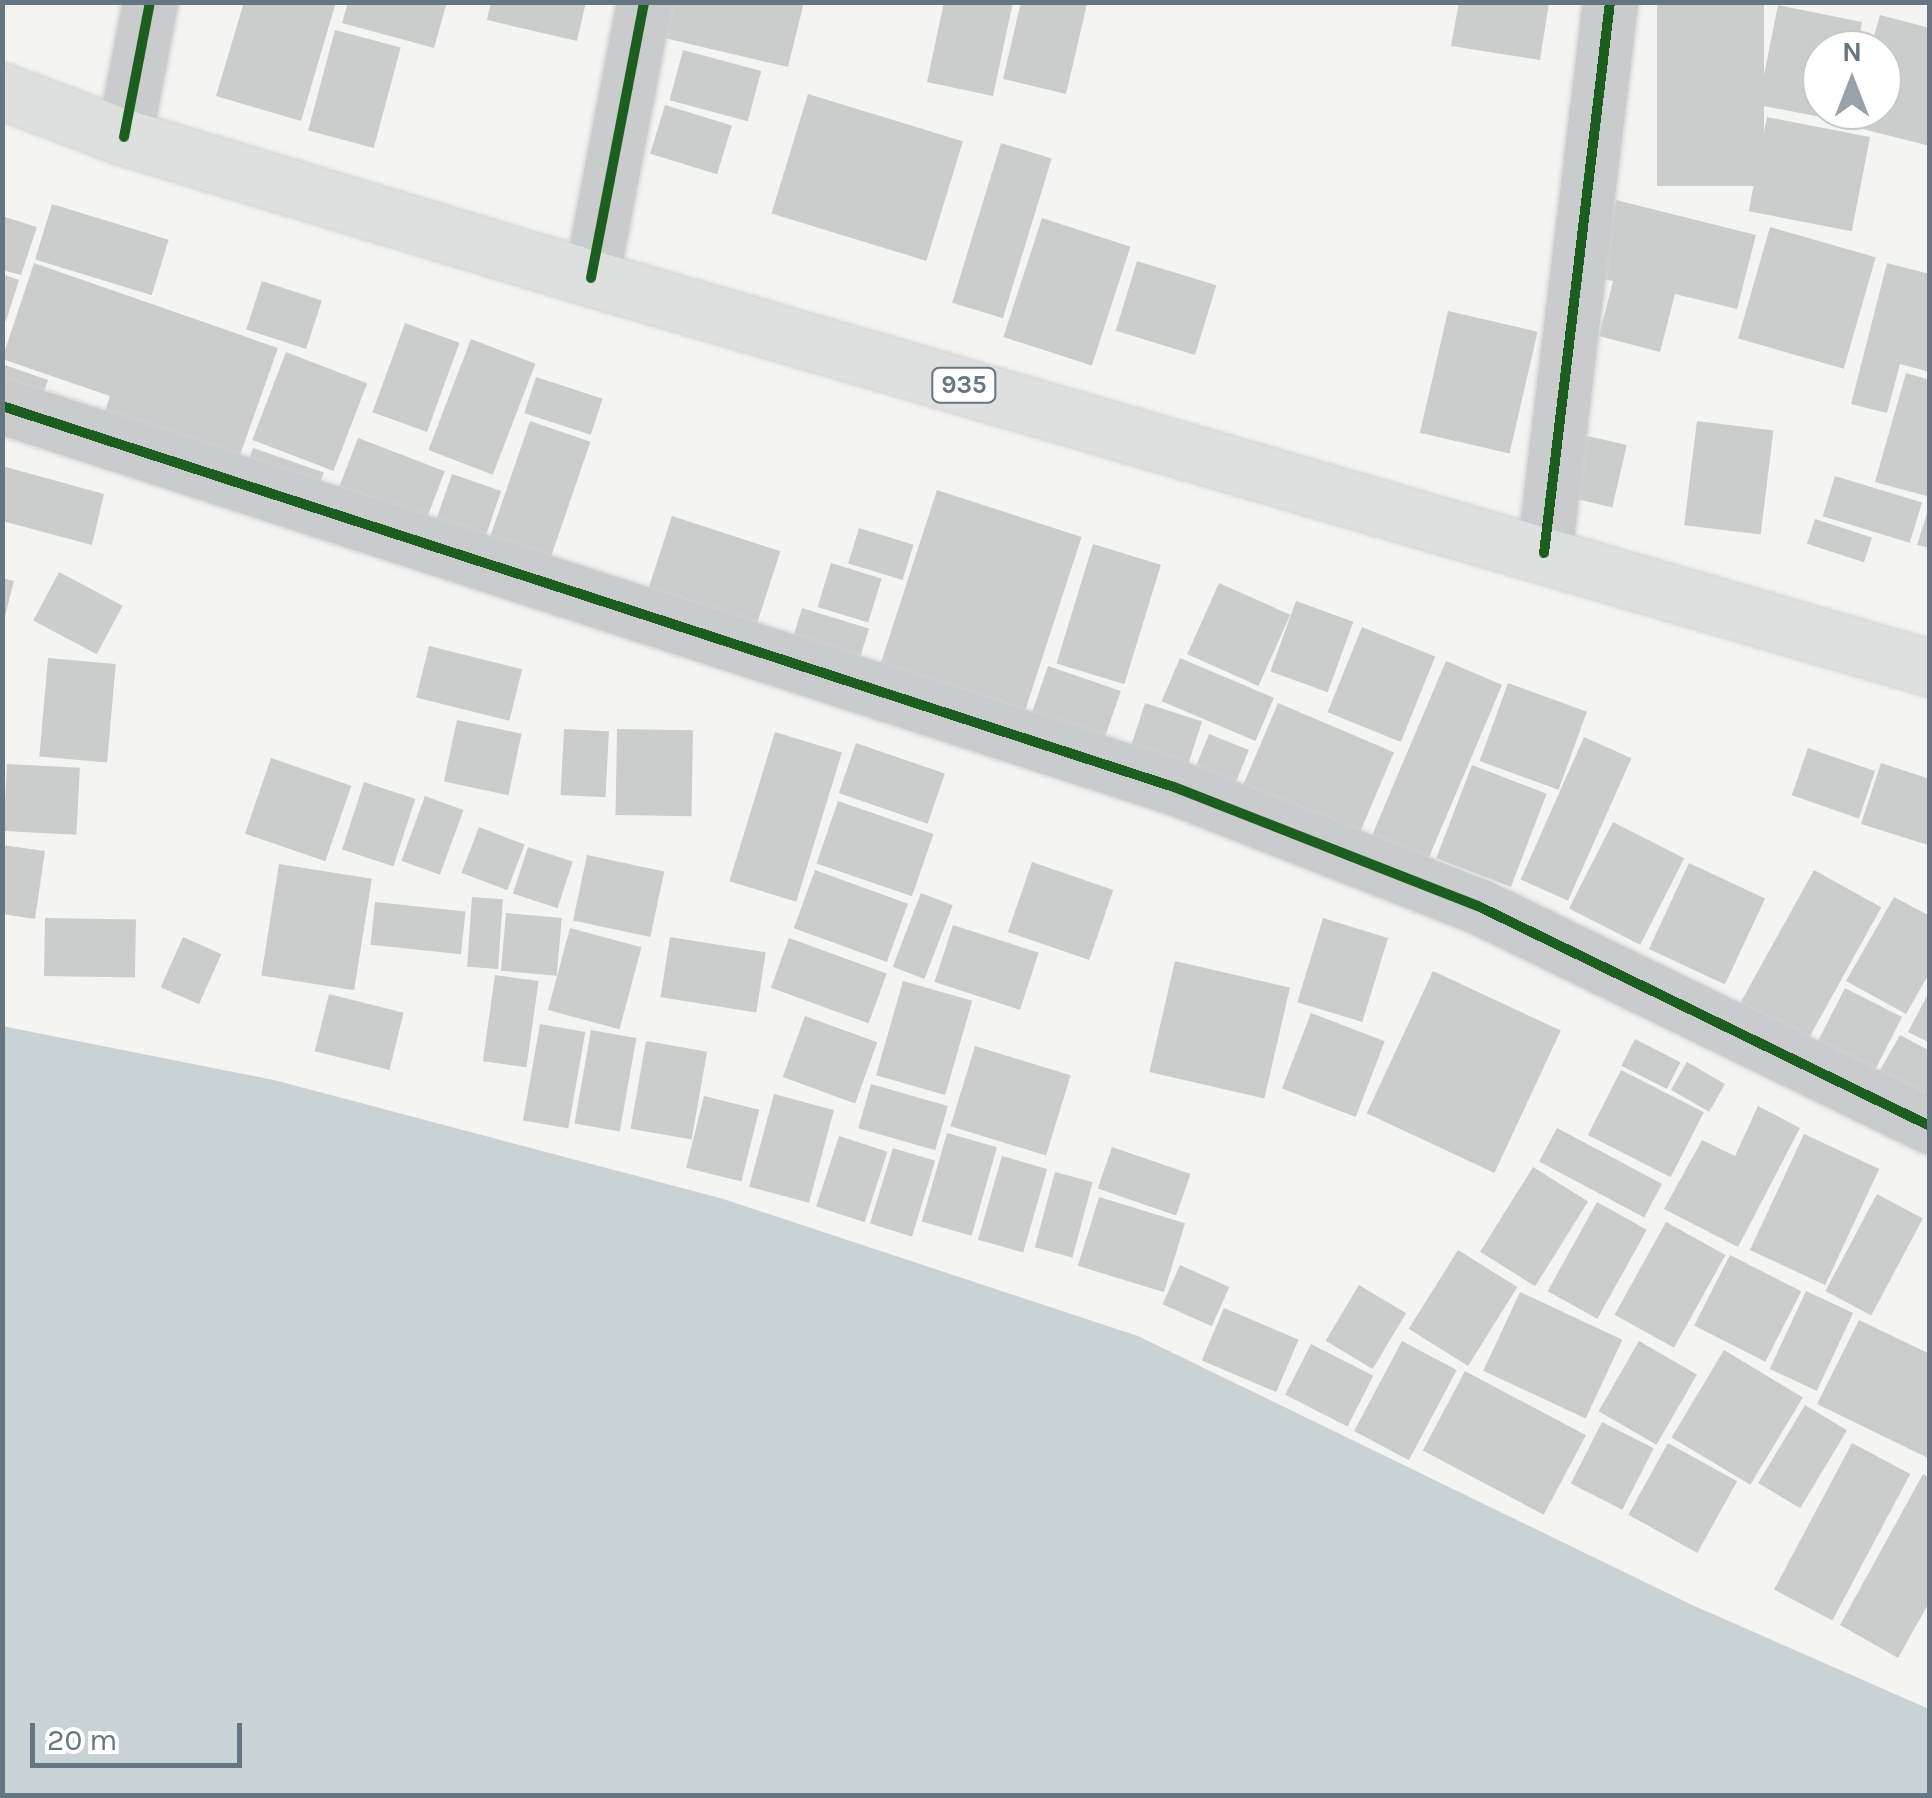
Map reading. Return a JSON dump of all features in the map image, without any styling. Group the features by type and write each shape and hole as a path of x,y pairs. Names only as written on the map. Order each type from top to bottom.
{"main road":[{"name":"935","path":"2,91 124,137 591,278 1930,668"}],"street":[{"path":"124,137 150,2"},
{"path":"591,278 644,2"},
{"path":"1544,553 1610,2"},
{"path":"2,406 1174,787 1478,906 1930,1126"}],"shaded area":[{"path":"2,1026 274,1080 720,1198 1138,1336 1690,1604 1929,1709 1929,1795 3,1795"}],"building":[{"path":"244,2 336,2 301,121 216,96"},
{"path":"348,2 447,2 434,48 342,23"},
{"path":"491,2 586,2 577,41 487,20"},
{"path":"668,2 804,2 788,67 660,37"},
{"path":"944,2 1013,2 993,96 927,82"},
{"path":"1021,2 1087,4 1066,94 1003,79"},
{"path":"1459,2 1549,3 1540,60 1451,46"},
{"path":"1657,2 1764,2 1764,186 1657,186"},
{"path":"1778,5 1862,22 1861,30 1802,30 1802,113 1758,105"},
{"path":"1880,15 1930,28 1930,146 1867,130 1902,130 1902,30 1876,30"},
{"path":"335,30 401,48 374,148 308,130"},
{"path":"683,50 761,71 748,121 670,100"},
{"path":"808,94 963,141 926,261 771,214"},
{"path":"665,105 732,125 717,174 650,154"},
{"path":"1767,117 1802,124 1802,130 1834,130 1870,137 1852,231 1749,211"},
{"path":"1001,143 1052,158 1003,318 952,303"},
{"path":"1616,200 1756,235 1737,309 1675,294 1660,352 1599,336 1613,281 1598,278"},
{"path":"52,204 169,240 152,295 35,259"},
{"path":"2,216 37,227 21,275 2,270"},
{"path":"1042,218 1130,247 1092,366 1003,337"},
{"path":"1770,227 1876,257 1844,369 1738,339"},
{"path":"1137,261 1216,285 1195,355 1116,331"},
{"path":"34,263 278,348 234,472 100,426 110,396 2,359"},
{"path":"1887,263 1930,274 1930,372 1900,364 1887,413 1851,404"},
{"path":"2,274 19,280 6,321 2,320"},
{"path":"262,281 322,300 306,349 246,330"},
{"path":"1448,311 1538,332 1510,453 1420,433"},
{"path":"405,323 460,343 427,432 373,412"},
{"path":"471,339 535,364 493,475 428,450"},
{"path":"286,352 367,383 334,471 252,440"},
{"path":"2,364 48,380 37,413 2,401"},
{"path":"1906,373 1930,380 1930,497 1875,482"},
{"path":"536,377 603,399 591,435 524,413"},
{"path":"530,421 591,442 545,574 484,553"},
{"path":"1697,421 1773,430 1761,535 1684,525"},
{"path":"1579,434 1627,445 1612,507 1565,496"},
{"path":"358,438 445,471 423,527 336,494"},
{"path":"253,448 324,472 314,502 243,477"},
{"path":"2,466 104,494 92,545 2,521"},
{"path":"452,474 501,491 480,552 431,535"},
{"path":"1835,476 1922,503 1910,543 1823,516"},
{"path":"937,490 1082,537 1020,725 876,678"},
{"path":"1930,504 1930,548 1917,545"},
{"path":"672,516 780,551 755,628 647,593"},
{"path":"1815,519 1872,538 1864,562 1807,544"},
{"path":"859,528 914,545 903,580 848,563"},
{"path":"1093,544 1161,565 1124,684 1056,664"},
{"path":"831,563 882,578 868,622 818,607"},
{"path":"59,572 123,606 97,654 33,621"},
{"path":"2,578 14,581 4,620 2,620"},
{"path":"1219,583 1290,615 1259,686 1187,654"},
{"path":"1296,601 1353,622 1328,692 1270,671"},
{"path":"802,608 869,628 855,675 788,655"},
{"path":"1362,627 1435,657 1401,742 1328,712"},
{"path":"429,646 522,669 509,721 416,697"},
{"path":"48,658 116,664 107,763 39,757"},
{"path":"1180,658 1274,698 1256,741 1162,701"},
{"path":"1446,661 1502,685 1422,874 1366,850"},
{"path":"1048,666 1121,691 1105,738 1032,713"},
{"path":"1508,683 1587,712 1559,790 1480,761"},
{"path":"1145,703 1202,722 1183,780 1126,761"},
{"path":"1278,703 1394,752 1354,847 1238,798"},
{"path":"457,720 522,734 508,795 444,782"},
{"path":"564,729 609,731 605,797 561,795"},
{"path":"617,729 693,730 691,816 615,815"},
{"path":"775,732 842,752 796,902 729,881"},
{"path":"1209,734 1249,750 1228,803 1188,787"},
{"path":"1584,737 1632,758 1568,901 1521,880"},
{"path":"856,743 945,774 928,824 839,793"},
{"path":"1808,748 1875,771 1859,818 1792,795"},
{"path":"271,758 351,786 325,861 245,834"},
{"path":"1881,763 1930,779 1928,845 1861,824"},
{"path":"7,764 80,768 76,835 3,831"},
{"path":"1472,765 1547,794 1511,887 1436,858"},
{"path":"364,782 415,799 393,866 342,850"},
{"path":"425,796 464,810 440,875 401,861"},
{"path":"838,801 933,834 912,896 817,863"},
{"path":"1613,822 1684,858 1640,945 1569,908"},
{"path":"479,827 525,845 507,890 461,873"},
{"path":"2,845 45,851 35,919 2,914"},
{"path":"528,847 573,862 558,908 513,894"},
{"path":"587,855 664,871 650,937 573,921"},
{"path":"1032,862 1113,890 1089,960 1008,932"},
{"path":"1689,863 1765,898 1725,985 1649,949"},
{"path":"279,864 372,879 354,990 261,976"},
{"path":"815,870 908,904 887,962 794,928"},
{"path":"1814,870 1881,907 1801,1052 1734,1014"},
{"path":"921,893 953,905 924,979 893,967"},
{"path":"472,897 503,899 498,969 467,967"},
{"path":"1894,897 1930,916 1930,972 1906,1014 1846,981"},
{"path":"375,902 466,912 461,954 371,945"},
{"path":"506,913 562,918 557,976 501,971"},
{"path":"45,918 136,920 135,978 44,976"},
{"path":"1323,918 1388,938 1362,1022 1297,1002"},
{"path":"953,925 1039,953 1020,1010 934,982"},
{"path":"570,928 641,947 619,1029 548,1010"},
{"path":"183,937 221,954 199,1004 161,987"},
{"path":"670,937 766,952 756,1012 660,997"},
{"path":"789,938 887,974 869,1023 771,988"},
{"path":"1175,961 1290,988 1264,1099 1149,1072"},
{"path":"1433,971 1561,1031 1494,1173 1367,1113"},
{"path":"495,975 539,981 526,1067 483,1061"},
{"path":"903,981 972,1001 945,1095 876,1075"},
{"path":"1845,988 1902,1017 1866,1087 1809,1058"},
{"path":"1930,990 1930,1043 1908,1032"},
{"path":"329,994 404,1013 389,1070 315,1051"},
{"path":"1311,1013 1385,1041 1356,1117 1282,1089"},
{"path":"805,1016 877,1042 855,1103 783,1077"},
{"path":"540,1024 585,1032 568,1128 523,1121"},
{"path":"591,1030 636,1038 620,1132 575,1124"},
{"path":"1900,1035 1930,1051 1930,1101 1879,1072"},
{"path":"1635,1039 1680,1062 1667,1089 1621,1066"},
{"path":"646,1041 707,1052 692,1139 631,1129"},
{"path":"975,1046 1071,1075 1046,1156 950,1126"},
{"path":"1687,1062 1725,1084 1709,1112 1671,1090"},
{"path":"1621,1070 1704,1112 1671,1177 1588,1135"},
{"path":"871,1084 948,1106 935,1150 858,1128"},
{"path":"774,1094 834,1110 809,1203 749,1187"},
{"path":"704,1096 759,1110 741,1182 686,1168"},
{"path":"1758,1106 1800,1128 1738,1247 1664,1209 1702,1140 1735,1156"},
{"path":"1557,1128 1662,1184 1644,1217 1539,1162"},
{"path":"947,1133 997,1147 972,1236 922,1221"},
{"path":"1804,1134 1879,1169 1825,1285 1750,1250"},
{"path":"839,1136 888,1152 865,1222 816,1206"},
{"path":"1112,1147 1190,1174 1176,1216 1098,1189"},
{"path":"893,1148 935,1161 912,1236 870,1224"},
{"path":"1002,1156 1047,1169 1023,1253 978,1240"},
{"path":"1533,1167 1588,1201 1535,1286 1480,1252"},
{"path":"1055,1172 1093,1182 1072,1257 1035,1247"},
{"path":"1877,1194 1923,1218 1871,1316 1825,1291"},
{"path":"1099,1197 1185,1223 1164,1292 1078,1266"},
{"path":"1597,1202 1647,1230 1597,1319 1548,1291"},
{"path":"1666,1222 1725,1255 1674,1348 1615,1315"},
{"path":"1458,1250 1517,1287 1468,1366 1409,1329"},
{"path":"1730,1255 1801,1291 1765,1362 1694,1325"},
{"path":"1180,1265 1229,1287 1212,1326 1163,1304"},
{"path":"1359,1285 1406,1313 1373,1369 1326,1341"},
{"path":"1806,1291 1853,1313 1817,1391 1770,1369"},
{"path":"1520,1292 1622,1340 1586,1419 1483,1371"},
{"path":"1224,1308 1299,1340 1276,1392 1202,1360"},
{"path":"1859,1320 1930,1354 1930,1459 1817,1404"},
{"path":"1402,1341 1457,1370 1409,1460 1354,1431"},
{"path":"1639,1341 1697,1374 1657,1445 1598,1411"},
{"path":"1311,1344 1373,1376 1347,1427 1285,1395"},
{"path":"1724,1350 1803,1397 1750,1485 1671,1437"},
{"path":"1465,1371 1586,1435 1544,1515 1423,1450"},
{"path":"1805,1405 1847,1430 1800,1508 1758,1483"},
{"path":"1602,1422 1654,1448 1622,1510 1571,1483"},
{"path":"1668,1443 1737,1481 1697,1553 1628,1515"},
{"path":"1852,1443 1910,1474 1832,1621 1774,1590"},
{"path":"1923,1474 1930,1478 1930,1601 1898,1658 1840,1625"}],"cycle path":[{"path":"124,137 150,2"},
{"path":"591,278 644,2"},
{"path":"1544,553 1610,2"},
{"path":"2,406 1174,787 1478,906 1930,1126"}]}
